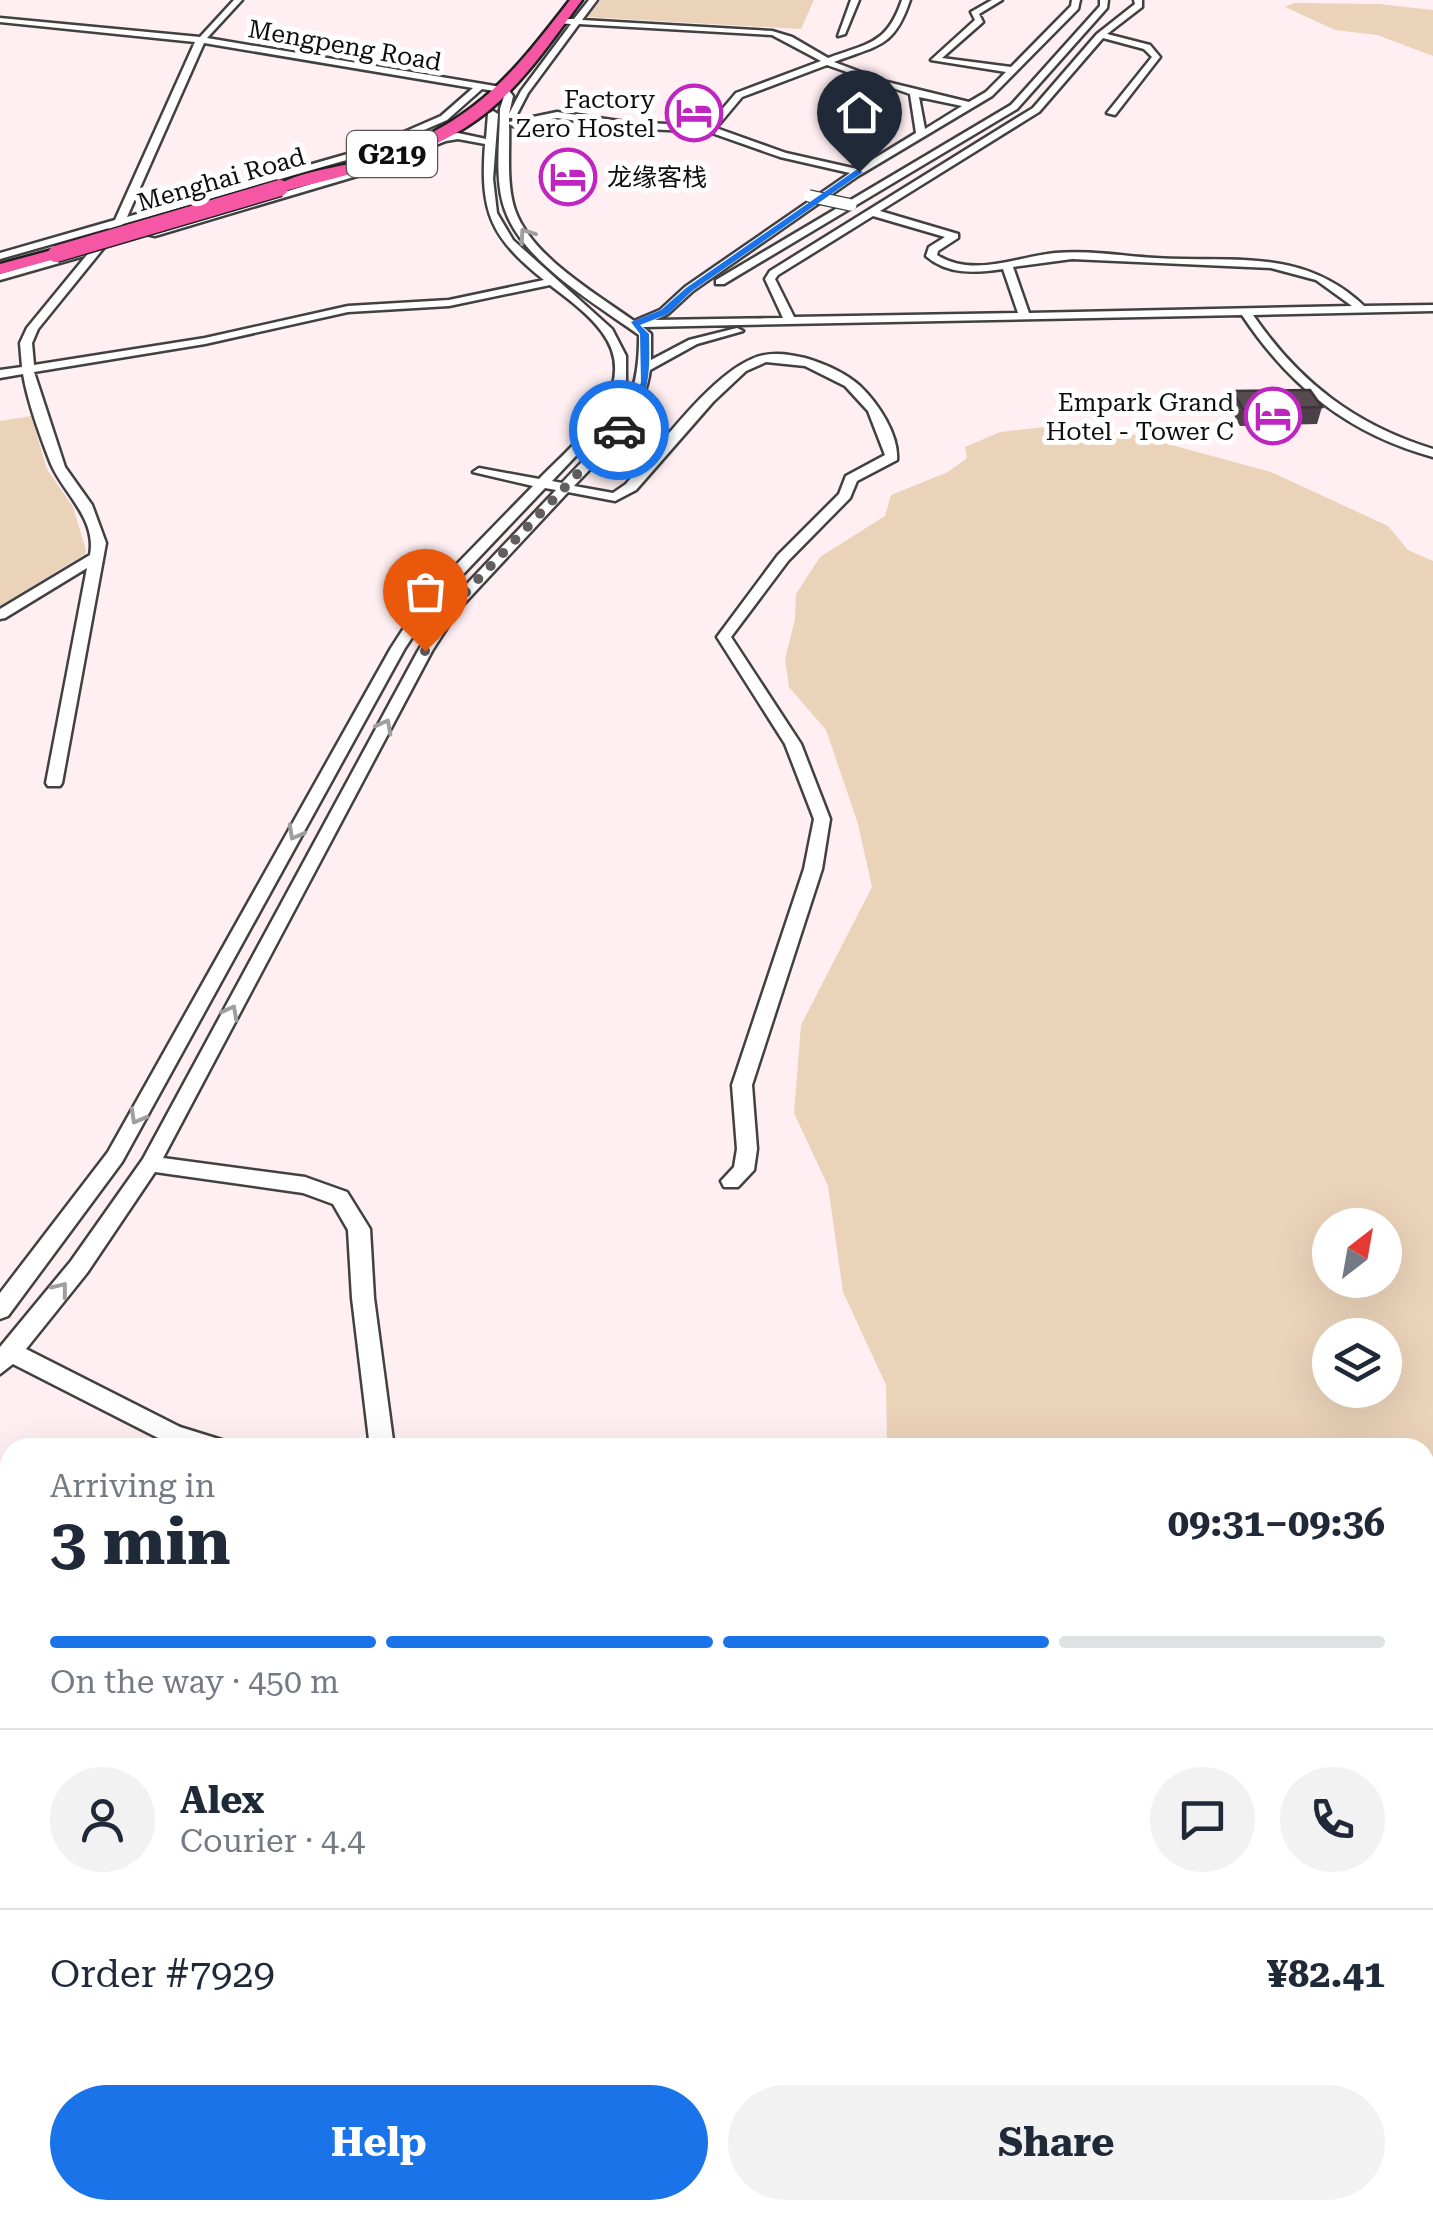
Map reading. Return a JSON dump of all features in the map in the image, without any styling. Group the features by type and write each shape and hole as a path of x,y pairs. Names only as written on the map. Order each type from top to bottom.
{"highway":[{"name":"Menghai Road","path":"278,186 408,142 467,110 492,91 563,0"},
{"name":"Menghai Road","path":"0,270 422,143 455,127 531,56 576,0"}],"street":[{"path":"54,784 98,556 94,526 59,467 28,370 28,335 120,221 202,40 238,0"},
{"path":"422,143 447,137 514,148 512,112 594,0"},
{"path":"841,34 855,0"},
{"path":"710,128 739,95 876,43 896,29 906,0"},
{"path":"998,0 974,14 980,20 934,60 1013,70"},
{"path":"639,329 859,172 989,94 1074,7 1076,0"},
{"path":"790,320 772,287 770,279 774,272 1036,110 1101,35 1139,6 1138,0"},
{"path":"708,292 1014,107 1102,5 1132,13"},
{"name":"Mengpeng Road","path":"0,20 202,40 492,91"},
{"path":"560,21 772,33 794,38 830,62 914,93 970,105"},
{"path":"1101,35 1148,47 1156,56 1112,113"},
{"path":"531,56 550,57"},
{"path":"0,256 394,142 492,91 510,96 504,109 501,147 508,172 510,211 532,245 593,298 639,329 676,322 1026,316 1433,318"},
{"path":"914,93 922,134"},
{"path":"514,123 557,115 626,125 710,128 783,155 859,172"},
{"path":"0,270 102,247 364,171 447,137"},
{"path":"0,1310 114,1157 398,648 427,603 542,486 616,401 624,364 608,329 512,248 492,212 489,173 501,147"},
{"path":"489,173 508,172"},
{"path":"809,196 852,205"},
{"path":"871,212 954,236 931,256 944,264 975,268 1085,256 1268,264 1334,284 1361,309"},
{"path":"1007,264 1026,316"},
{"path":"0,374 204,340 348,308 449,303 550,282"},
{"path":"608,329 737,332 1433,308"},
{"path":"676,322 686,312"},
{"path":"1248,316 1299,384 1335,411 1379,434 1433,454"},
{"path":"186,1438 6,1358 78,1267 150,1164 452,607 564,490 639,403 646,368 639,329"},
{"path":"646,368 683,346 737,332"},
{"path":"479,472 616,497 630,487 732,375 759,359 822,367 852,384 871,404 888,437 892,457 851,479 845,495 783,558 724,637 793,744 822,819 814,870 742,1086 747,1148 744,1170 730,1181"},
{"path":"0,615 98,556"},
{"path":"150,1164 305,1185 340,1198 359,1229 363,1298 381,1438"}],"shaded area":[{"path":"601,0 814,0 801,29 587,17"},
{"path":"1294,3 1379,4 1433,10 1433,56 1377,35 1335,30 1285,7"},
{"path":"31,416 47,469 73,507 86,550 0,606 0,421"},
{"path":"1044,427 1127,433 1271,472 1388,526 1408,550 1433,561 1433,1438 887,1438 886,1385 843,1292 828,1186 794,1113 801,1025 872,887 858,824 826,730 789,687 785,659 795,619 796,594 820,557 885,516 891,495 948,472 967,458 965,447 1000,432"}],"building":[{"path":"1310,390 1322,407 1243,409 1233,391"}],"way so far":[{"path":"425,651 452,607 619,430"}],"place":[{"name":"Factory Zero Hostel","path":"694,113"},
{"name":"龙缘客栈","path":"568,177"},
{"name":"Empark Grand Hotel - Tower C","path":"1273,416"}],"route":[{"path":"619,430 639,403 646,382 645,334 634,324 664,312 689,290 859,172"}]}
